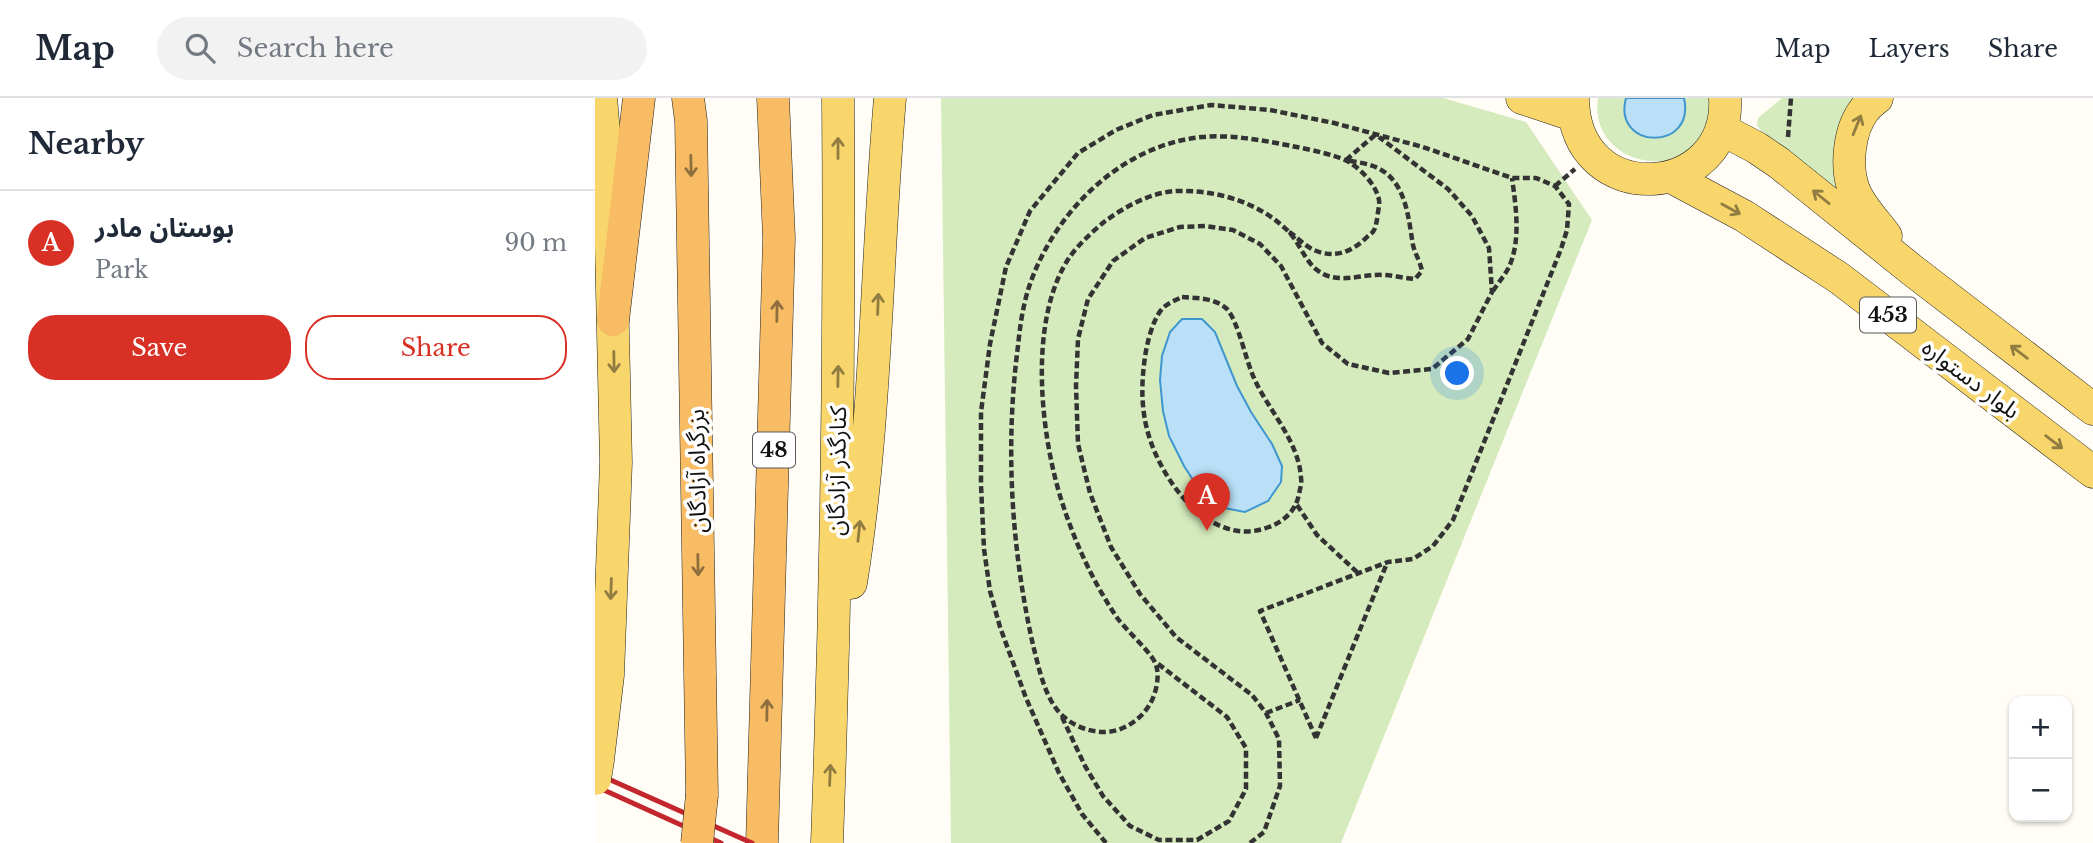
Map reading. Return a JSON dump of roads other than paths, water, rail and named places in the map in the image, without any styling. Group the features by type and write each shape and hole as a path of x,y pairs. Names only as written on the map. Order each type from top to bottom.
{"highway":[{"path":"613,320 639,98"},
{"name":"بزرگراه آزادگان","path":"688,98 691,121 702,795 697,843"},
{"name":"48","path":"762,843 779,238 773,98"}],"main road":[{"path":"596,758 608,675 616,462 610,202 601,98"},
{"name":"کنارگذر آزادگان","path":"827,843 835,618 838,98"},
{"path":"832,695 859,536 877,337 882,192 890,98"},
{"path":"1521,98 1573,106 1579,136 1591,154 1608,168 1630,178 1649,180 1671,177 1688,170 1702,159 1714,145 1723,113"},
{"path":"1877,98 1864,110 1854,131 1849,152 1849,173 1854,192 1912,270"},
{"name":"453","path":"1723,113 1757,148 2093,409"},
{"name":"بلوار دستواره","path":"1671,177 1744,216 1839,278 2093,472"}],"water":[{"path":"1626,98 1684,98 1684,116 1678,128 1667,135 1654,138 1641,135 1631,128 1625,115"},
{"path":"1182,319 1202,319 1215,332 1237,386 1282,466 1281,482 1268,501 1245,512 1219,507 1199,489 1169,436 1160,380 1162,356 1170,332"}],"railway":[{"path":"595,773 752,843"},
{"path":"595,786 721,843"}],"place":[{"name":"بوستان مادر","path":"1207,531"}]}
